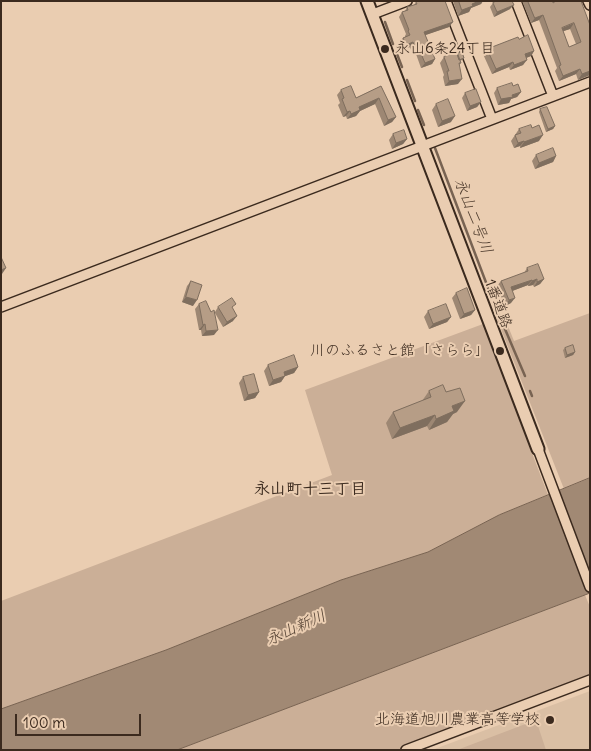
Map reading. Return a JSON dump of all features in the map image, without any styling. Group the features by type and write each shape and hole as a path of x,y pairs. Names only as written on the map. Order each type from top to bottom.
{"street":[{"name":"1番道路","path":"367,1 538,449"},
{"path":"373,14 407,1"},
{"path":"446,1 492,119"},
{"path":"516,1 552,96"},
{"path":"588,1 590,5"},
{"path":"1,307 590,82"},
{"path":"538,449 590,587"},
{"path":"406,750 590,680"}],"shaded area":[{"path":"590,313 590,478 564,489 497,319 504,316 514,341"},
{"path":"483,324 548,495 499,515 428,552 341,580 166,650 1,709 1,601 332,475 305,390"},
{"path":"585,595 590,607 590,680 399,750 177,750"},
{"name":"北海道旭川農業高等学校","path":"590,691 590,750 432,750"},
{"path":"536,720 546,750 457,750"}],"water":[{"name":"永山新川","path":"590,478 590,593 177,750 1,750 1,709 166,650 341,580 428,552 499,515"}],"building":[{"path":"417,1 445,1 453,22 424,32 435,59 425,63 419,49 416,50 413,42 406,45 403,38 410,35 402,12 408,10 407,7 417,4"},
{"path":"459,1 479,1 472,4 473,6 462,10"},
{"path":"497,1 512,1 514,5 497,12 493,3"},
{"path":"528,1 553,1 553,3 556,1 581,1 590,25 590,71 582,74 580,69 563,76 559,66 561,65 543,15 535,18","holes":["574,23 581,42 569,47 562,28"]},
{"path":"528,35 534,51 525,54 527,60 514,65 513,62 496,69 487,49"},
{"path":"457,52 461,63 459,63 462,79 449,81 447,71 449,71 444,57"},
{"path":"462,52 464,58 459,60 457,54"},
{"path":"512,83 513,86 518,84 521,92 512,95 513,97 501,99 497,88"},
{"path":"351,86 356,98 381,86 396,117 388,120 379,98 359,107 360,110 351,114 350,111 347,112 341,90"},
{"path":"476,89 481,102 470,106 465,93"},
{"path":"448,99 455,116 442,121 436,104"},
{"path":"547,107 555,126 548,129 540,109"},
{"path":"531,125 532,128 539,125 543,135 518,143 515,135 521,133 519,129"},
{"path":"404,130 407,139 396,143 393,134"},
{"path":"553,148 556,156 539,163 536,155"},
{"path":"1,257 6,268 1,270"},
{"path":"538,264 544,279 537,282 537,279 532,280 511,287 515,298 509,300 501,281 528,271 527,268"},
{"path":"191,281 202,285 197,300 186,297"},
{"path":"467,288 475,310 464,314 456,293"},
{"path":"232,298 236,304 232,307 237,316 227,322 218,307"},
{"path":"206,301 211,312 214,310 218,330 206,331 205,324 203,325 199,304"},
{"path":"446,304 451,317 433,324 428,311"},
{"path":"573,345 575,352 567,355 565,348"},
{"path":"294,355 298,367 284,372 285,376 273,380 268,365"},
{"path":"254,374 259,392 248,395 243,377"},
{"path":"443,385 446,392 460,388 465,401 452,406 454,411 436,419 435,415 400,428 393,412 431,397 429,391"}],"waterway":[{"name":"永山二号川","path":"385,22 393,44"},
{"name":"永山二号川","path":"397,54 402,67"},
{"name":"永山二号川","path":"407,80 415,101"},
{"name":"永山二号川","path":"418,110 424,125"},
{"name":"永山二号川","path":"435,148 490,293"},
{"name":"永山二号川","path":"499,315 525,376"},
{"name":"永山二号川","path":"530,391 532,396"}],"place":[{"name":"永山6条24丁目","path":"385,49"},
{"name":"川のふるさと館「さらら」","path":"500,351"},
{"name":"北海道旭川農業高等学校","path":"550,720"}],"district":[{"name":"永山町十三丁目","path":"310,489"}]}
